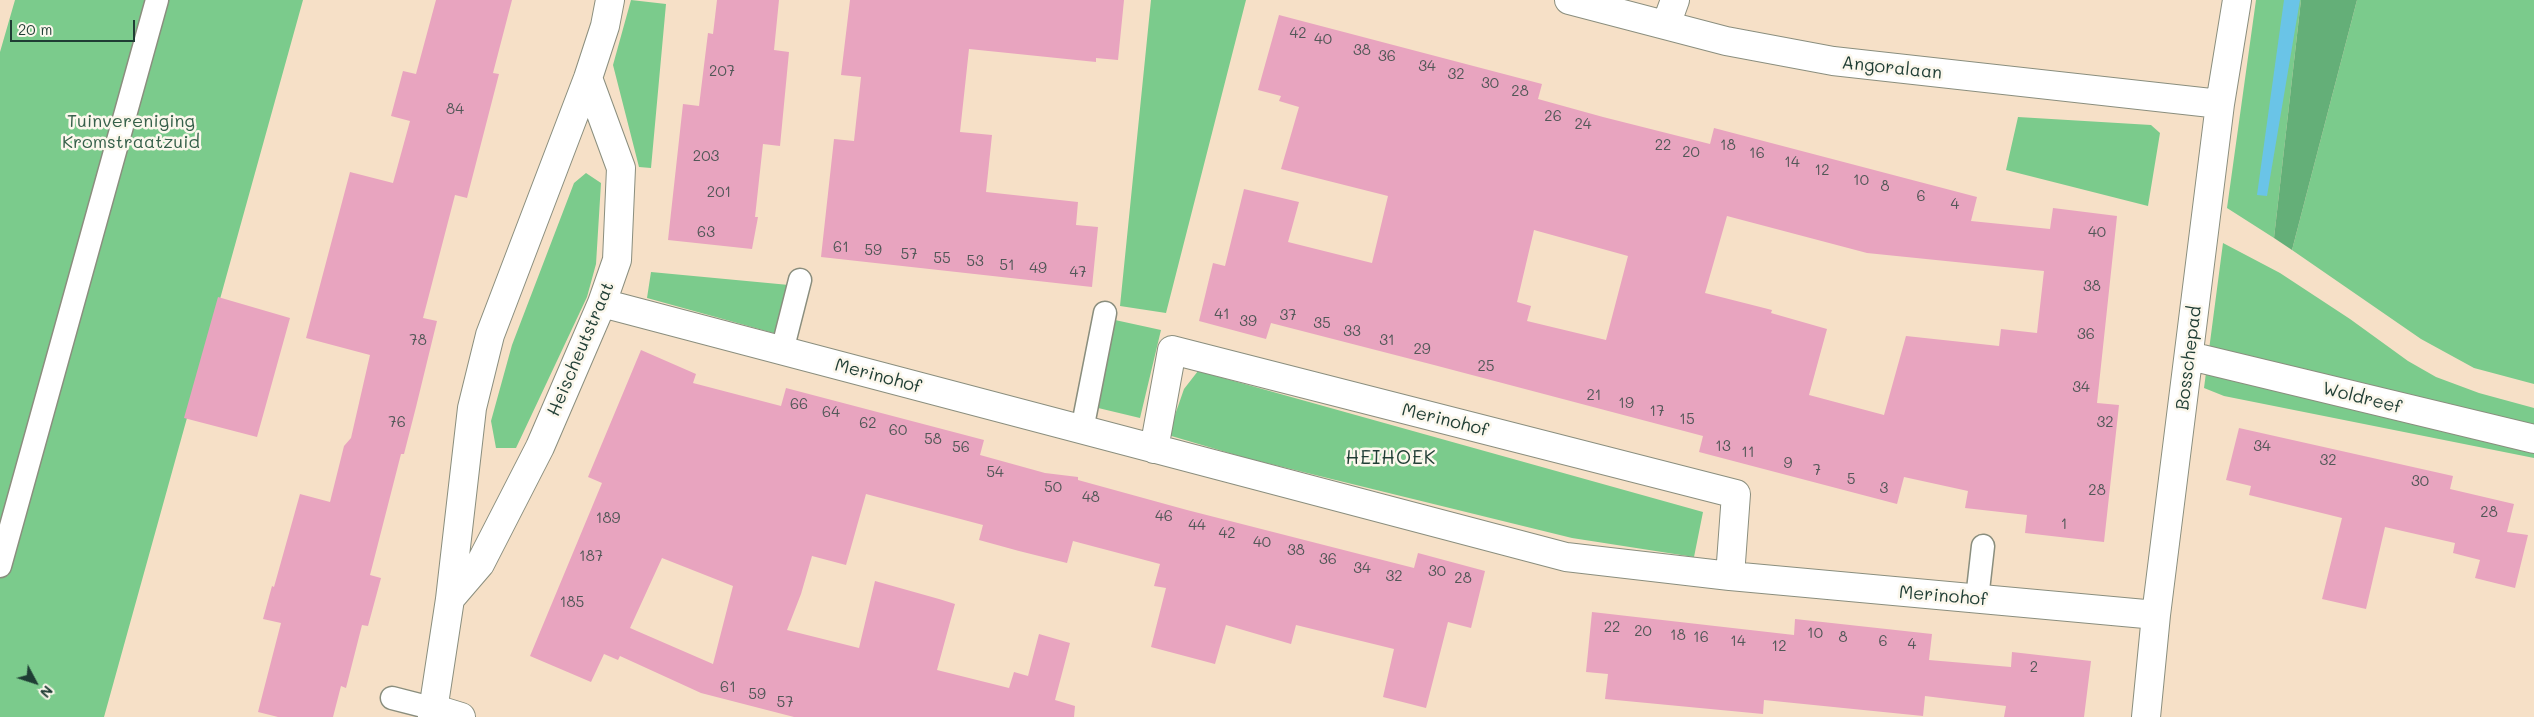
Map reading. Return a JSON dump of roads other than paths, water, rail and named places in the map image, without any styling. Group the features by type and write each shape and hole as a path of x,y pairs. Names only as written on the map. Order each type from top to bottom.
{"street":[{"path":"461,717 434,713 450,599 472,408 490,335 588,78 605,26 610,0"},
{"name":"Angoralaan","path":"1570,0 1726,41 1833,62 2220,104"},
{"path":"1666,25 1674,0"},
{"name":"Bosschepad","path":"2146,717 2156,615 2190,356 2220,104 2237,0"},
{"name":"Heischeutstraat","path":"450,599 484,556 540,447 602,303 617,260 621,168 588,78"},
{"name":"Merinohof","path":"602,303 1566,558 1730,576 2156,615"},
{"name":"Merinohof","path":"1154,449 1172,350 1736,494 1730,576"},
{"name":"Woldreef","path":"2190,356 2534,439"}],"lane":[{"path":"0,566 157,0"},
{"path":"782,351 800,280"},
{"path":"1082,430 1106,313"},
{"path":"1977,599 1983,546"},
{"path":"392,698 434,713"}],"water":[{"path":"2284,0 2300,0 2267,196 2257,195"}],"district":[{"name":"HEIHOEK","path":"1391,458"}],"park label":[{"name":"Tuinvereniging Kromstraatzuid","path":"131,131"}]}
